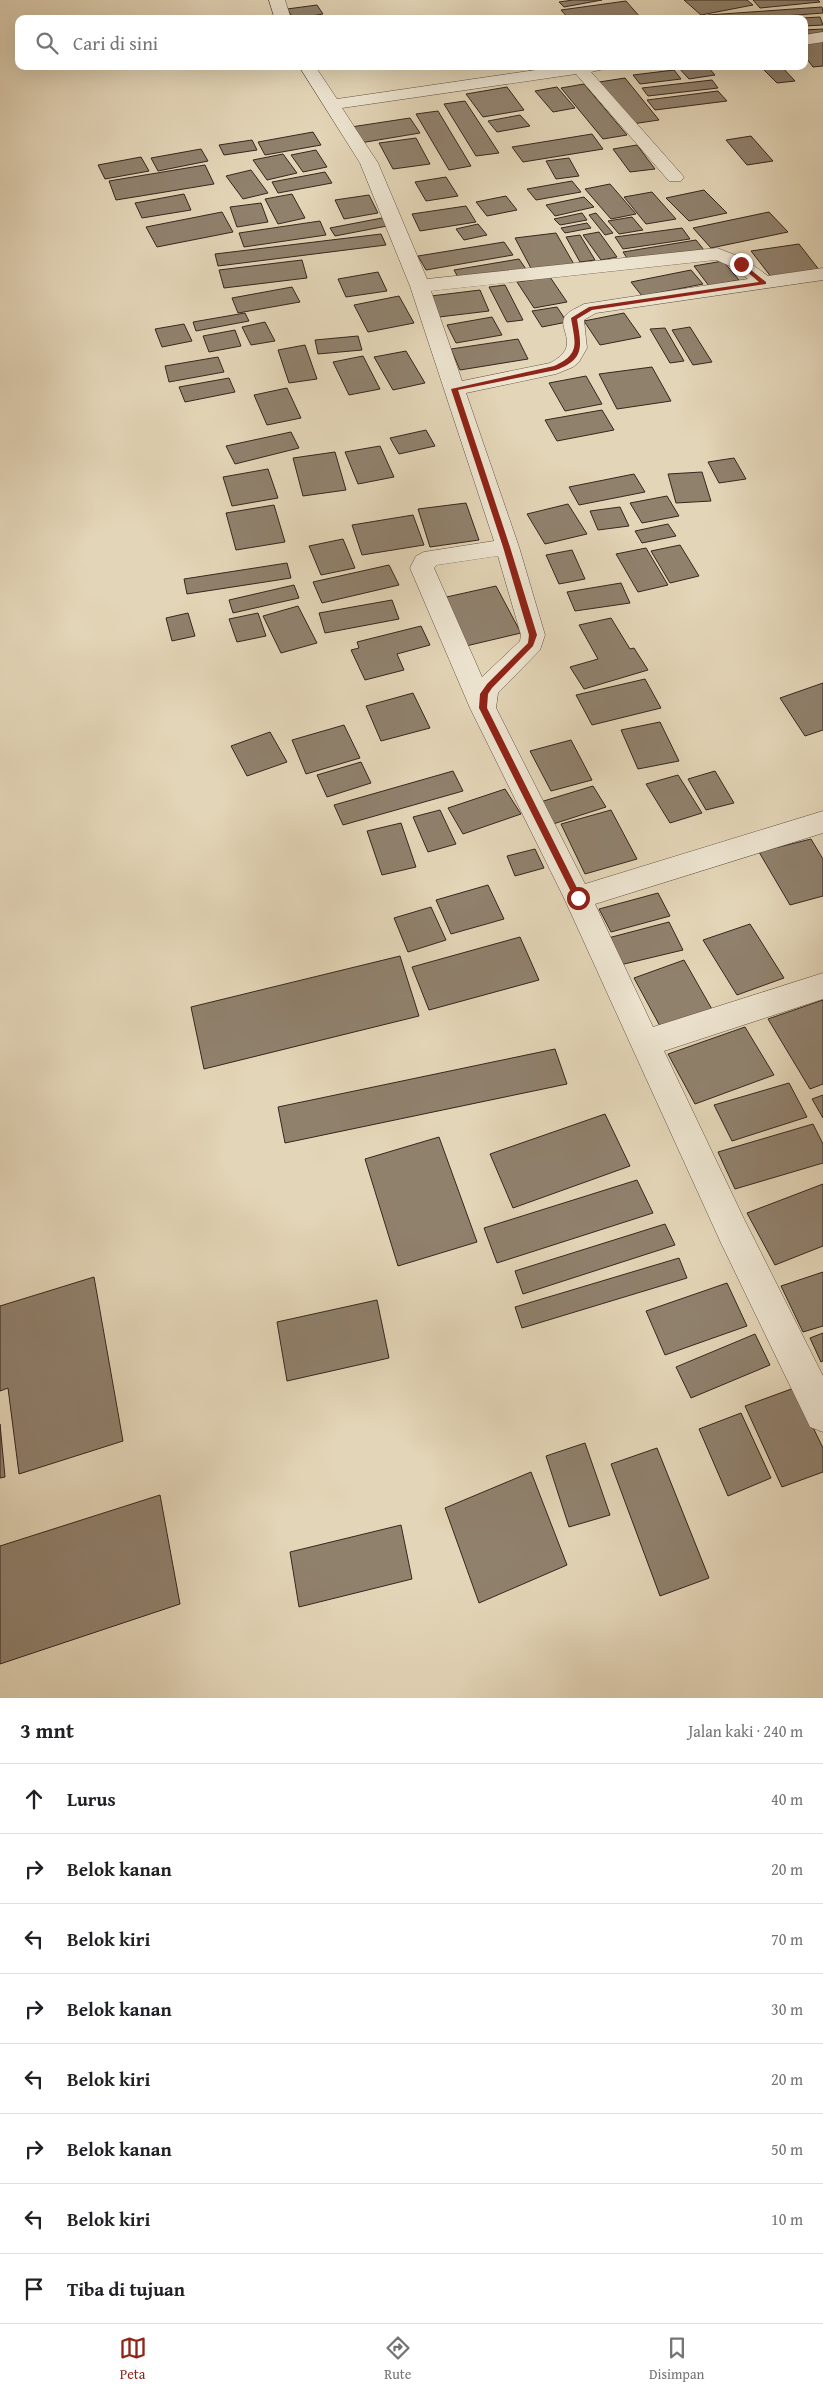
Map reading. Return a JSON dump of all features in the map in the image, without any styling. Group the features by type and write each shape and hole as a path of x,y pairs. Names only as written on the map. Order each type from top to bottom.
{"street":[{"path":"277,0 282,15"},
{"path":"808,39 823,37"},
{"path":"310,70 369,164 420,286 507,547 533,635 531,644 489,686 484,694 483,708"},
{"path":"332,105 573,70"},
{"path":"581,70 675,177"},
{"path":"420,286 717,254 741,264 764,283"},
{"path":"454,389 556,368 568,363 576,355 578,345 574,318 591,308 823,274"},
{"path":"507,547 432,558 424,562 422,568 483,708 578,898 733,1232 823,1414"},
{"path":"578,898 823,822"},
{"path":"646,1043 823,986"}],"building":[{"path":"602,0 564,7 559,2"},
{"path":"684,0 747,0 753,5 701,15"},
{"path":"753,0 818,0 820,2 760,8"},
{"path":"626,1 638,15 565,15 561,10"},
{"path":"317,5 323,14 291,15 287,9"},
{"path":"822,7 823,13 797,15 708,15"},
{"path":"820,17 823,25 808,26 808,18"},
{"path":"823,29 823,34 808,35 808,30"},
{"path":"823,40 823,66 813,67 808,60 808,41"},
{"path":"530,70 546,70 531,72"},
{"path":"674,70 681,79 640,84 633,75"},
{"path":"681,70 711,70 715,75 689,79"},
{"path":"764,70 785,70 795,81 777,83"},
{"path":"625,78 659,120 632,124 599,82"},
{"path":"712,80 718,88 648,96 642,88"},
{"path":"584,84 627,135 603,139 561,88"},
{"path":"507,87 524,110 483,117 466,94"},
{"path":"557,87 575,108 553,112 535,91"},
{"path":"718,91 727,101 655,110 647,100"},
{"path":"465,101 499,153 476,156 444,104"},
{"path":"438,111 471,166 449,170 416,114"},
{"path":"520,115 530,126 497,132 488,121"},
{"path":"410,118 420,133 360,143 351,127"},
{"path":"313,132 321,145 265,155 258,142"},
{"path":"592,134 603,149 523,162 512,147"},
{"path":"751,136 773,161 747,165 726,140"},
{"path":"416,138 430,164 393,169 379,143"},
{"path":"252,140 257,150 224,155 219,145"},
{"path":"637,145 655,169 630,172 613,149"},
{"path":"201,149 208,161 158,171 151,158"},
{"path":"316,150 327,167 303,172 291,155"},
{"path":"283,154 297,173 267,180 253,160"},
{"path":"141,157 149,171 105,179 98,165"},
{"path":"569,158 579,176 556,179 546,161"},
{"path":"205,165 214,184 116,200 109,181"},
{"path":"251,170 268,193 243,199 226,176"},
{"path":"325,172 332,183 278,193 272,182"},
{"path":"446,177 458,196 426,201 415,182"},
{"path":"572,181 581,192 536,200 527,189"},
{"path":"610,184 636,214 611,219 585,189"},
{"path":"704,190 727,213 689,221 666,198"},
{"path":"652,192 676,219 646,224 624,197"},
{"path":"184,194 191,210 142,218 135,203"},
{"path":"292,194 305,218 278,224 265,199"},
{"path":"369,195 378,213 344,219 335,200"},
{"path":"506,196 517,210 487,216 476,202"},
{"path":"584,197 594,207 555,216 546,205"},
{"path":"261,203 268,222 237,227 230,207"},
{"path":"466,206 476,222 420,231 412,214"},
{"path":"222,212 233,232 157,247 146,227"},
{"path":"769,212 788,232 711,248 693,228"},
{"path":"582,213 587,220 560,225 554,219"},
{"path":"596,213 613,233 605,235 589,215"},
{"path":"632,217 643,230 619,234 608,221"},
{"path":"382,218 387,226 335,236 330,228"},
{"path":"320,221 326,235 244,247 239,233"},
{"path":"587,223 591,228 565,233 561,228"},
{"path":"478,224 487,235 464,240 456,229"},
{"path":"682,228 690,239 623,249 615,237"},
{"path":"599,232 617,257 601,260 583,235"},
{"path":"556,233 575,266 533,272 515,238"},
{"path":"381,234 386,245 218,266 215,254"},
{"path":"580,235 595,260 580,262 566,237"},
{"path":"696,240 704,250 629,261 623,252"},
{"path":"504,242 513,255 426,270 418,256"},
{"path":"799,244 820,271 772,278 751,251"},
{"path":"519,259 526,269 460,281 454,270"},
{"path":"302,260 307,278 224,288 219,270"},
{"path":"723,261 739,280 709,286 694,266"},
{"path":"691,270 703,284 642,296 631,282"},
{"path":"378,272 387,291 346,297 338,279"},
{"path":"550,277 567,302 534,308 517,282"},
{"path":"505,285 523,320 507,322 489,287"},
{"path":"292,287 300,302 238,313 232,298"},
{"path":"480,290 489,311 439,317 431,296"},
{"path":"399,296 414,323 368,332 354,305"},
{"path":"557,307 567,322 542,327 532,311"},
{"path":"245,313 249,321 196,331 193,322"},
{"path":"624,313 641,337 600,345 584,321"},
{"path":"492,317 502,335 456,343 447,325"},
{"path":"265,322 275,341 251,345 242,327"},
{"path":"184,324 192,341 162,347 155,329"},
{"path":"690,327 712,362 693,365 672,330"},
{"path":"665,328 684,361 670,363 650,329"},
{"path":"235,330 241,346 209,352 203,336"},
{"path":"358,336 362,350 318,354 315,340"},
{"path":"518,339 528,359 460,370 451,349"},
{"path":"305,345 317,379 289,383 278,350"},
{"path":"406,351 425,383 393,390 374,357"},
{"path":"363,356 380,389 349,395 333,362"},
{"path":"218,357 224,372 169,382 165,366"},
{"path":"652,367 671,401 617,409 599,374"},
{"path":"586,376 602,404 565,411 549,383"},
{"path":"229,378 235,392 185,402 179,387"},
{"path":"287,388 301,418 267,425 254,395"},
{"path":"602,410 614,430 557,441 545,420"},
{"path":"426,430 435,446 399,454 390,438"},
{"path":"291,432 299,448 235,464 226,446"},
{"path":"380,446 394,477 358,484 345,452"},
{"path":"335,452 346,490 303,496 293,458"},
{"path":"734,458 746,479 719,483 708,462"},
{"path":"268,469 278,498 232,506 223,477"},
{"path":"702,472 711,501 676,503 668,474"},
{"path":"634,474 645,492 579,505 569,487"},
{"path":"667,496 679,516 642,523 630,503"},
{"path":"466,503 479,540 430,547 418,509"},
{"path":"568,504 587,534 545,544 527,514"},
{"path":"274,505 285,542 236,550 226,513"},
{"path":"620,507 629,526 598,530 590,511"},
{"path":"413,515 424,545 362,555 352,525"},
{"path":"668,524 676,536 642,543 635,531"},
{"path":"343,539 355,568 321,575 309,546"},
{"path":"680,545 699,576 670,583 651,551"},
{"path":"646,548 668,585 638,592 616,554"},
{"path":"572,550 585,579 559,584 546,555"},
{"path":"287,563 291,578 187,594 184,579"},
{"path":"389,565 399,585 322,603 313,582"},
{"path":"621,583 630,603 575,611 567,592"},
{"path":"294,585 299,598 233,613 229,600"},
{"path":"496,586 521,633 466,646 442,598"},
{"path":"392,600 399,619 325,633 319,613"},
{"path":"298,606 317,643 281,653 263,616"},
{"path":"188,613 195,636 172,641 166,618"},
{"path":"258,613 266,636 237,642 229,619"},
{"path":"611,618 630,649 634,648 648,670 584,689 570,667 598,659 579,625"},
{"path":"421,626 430,645 397,654 404,670 365,680 351,650 359,648 357,642"},
{"path":"645,679 661,708 592,725 576,695"},
{"path":"823,683 823,730 805,736 780,698"},
{"path":"413,693 430,728 381,741 366,706"},
{"path":"660,722 679,761 638,769 621,730"},
{"path":"344,725 360,758 306,774 292,740"},
{"path":"270,732 287,762 247,776 231,746"},
{"path":"571,740 592,780 551,791 530,751"},
{"path":"361,762 371,783 327,797 317,775"},
{"path":"453,771 463,791 343,825 334,805"},
{"path":"715,771 734,803 706,810 688,779"},
{"path":"678,775 702,813 670,823 646,784"},
{"path":"593,786 606,807 550,825 537,803"},
{"path":"505,789 521,814 463,834 448,808"},
{"path":"440,810 456,844 428,852 413,817"},
{"path":"611,810 637,859 585,874 561,824"},
{"path":"401,823 416,867 382,875 367,831"},
{"path":"811,839 823,859 823,896 790,905 759,852"},
{"path":"535,849 544,868 515,876 507,856"},
{"path":"488,885 504,919 451,934 436,900"},
{"path":"658,893 670,916 611,932 599,909"},
{"path":"431,907 446,940 408,952 394,918"},
{"path":"669,922 683,950 620,965 608,938"},
{"path":"750,924 784,978 737,995 703,940"},
{"path":"520,937 539,980 429,1010 412,967"},
{"path":"400,956 419,1016 204,1069 191,1007"},
{"path":"684,960 713,1011 661,1028 634,978"},
{"path":"823,1000 823,1084 810,1089 768,1019"},
{"path":"745,1027 774,1075 695,1104 668,1054"},
{"path":"555,1049 567,1084 285,1143 278,1107"},
{"path":"789,1083 807,1117 732,1141 714,1105"},
{"path":"823,1095 823,1118 812,1099"},
{"path":"605,1114 630,1166 513,1208 490,1154"},
{"path":"813,1124 823,1144 823,1163 735,1189 718,1152"},
{"path":"439,1137 477,1242 398,1266 365,1159"},
{"path":"637,1180 653,1213 497,1263 484,1228"},
{"path":"823,1184 823,1246 775,1265 747,1213"},
{"path":"665,1224 675,1245 523,1294 515,1271"},
{"path":"679,1258 687,1278 522,1328 515,1307"},
{"path":"823,1272 823,1326 803,1332 781,1286"},
{"path":"94,1277 123,1441 19,1474 8,1388 0,1391 0,1306"},
{"path":"727,1283 747,1326 665,1355 646,1311"},
{"path":"377,1300 389,1358 287,1381 277,1322"},
{"path":"823,1333 823,1361 821,1362 810,1338"},
{"path":"755,1334 770,1365 691,1398 676,1367"},
{"path":"794,1388 823,1448 823,1472 782,1487 745,1406"},
{"path":"741,1413 771,1478 728,1496 699,1429"},
{"path":"0,1424 5,1477 0,1478"},
{"path":"585,1443 610,1515 569,1527 546,1456"},
{"path":"657,1448 709,1578 660,1596 611,1464"},
{"path":"531,1472 567,1565 479,1603 445,1508"},
{"path":"160,1495 180,1604 0,1664 0,1546"},
{"path":"401,1525 412,1579 299,1607 290,1552"}],"route":[{"path":"578,898 483,708 484,694 489,686 531,644 533,635 507,547 454,389 556,368 568,363 576,355 578,345 574,318 591,308 764,283 741,264"}]}
